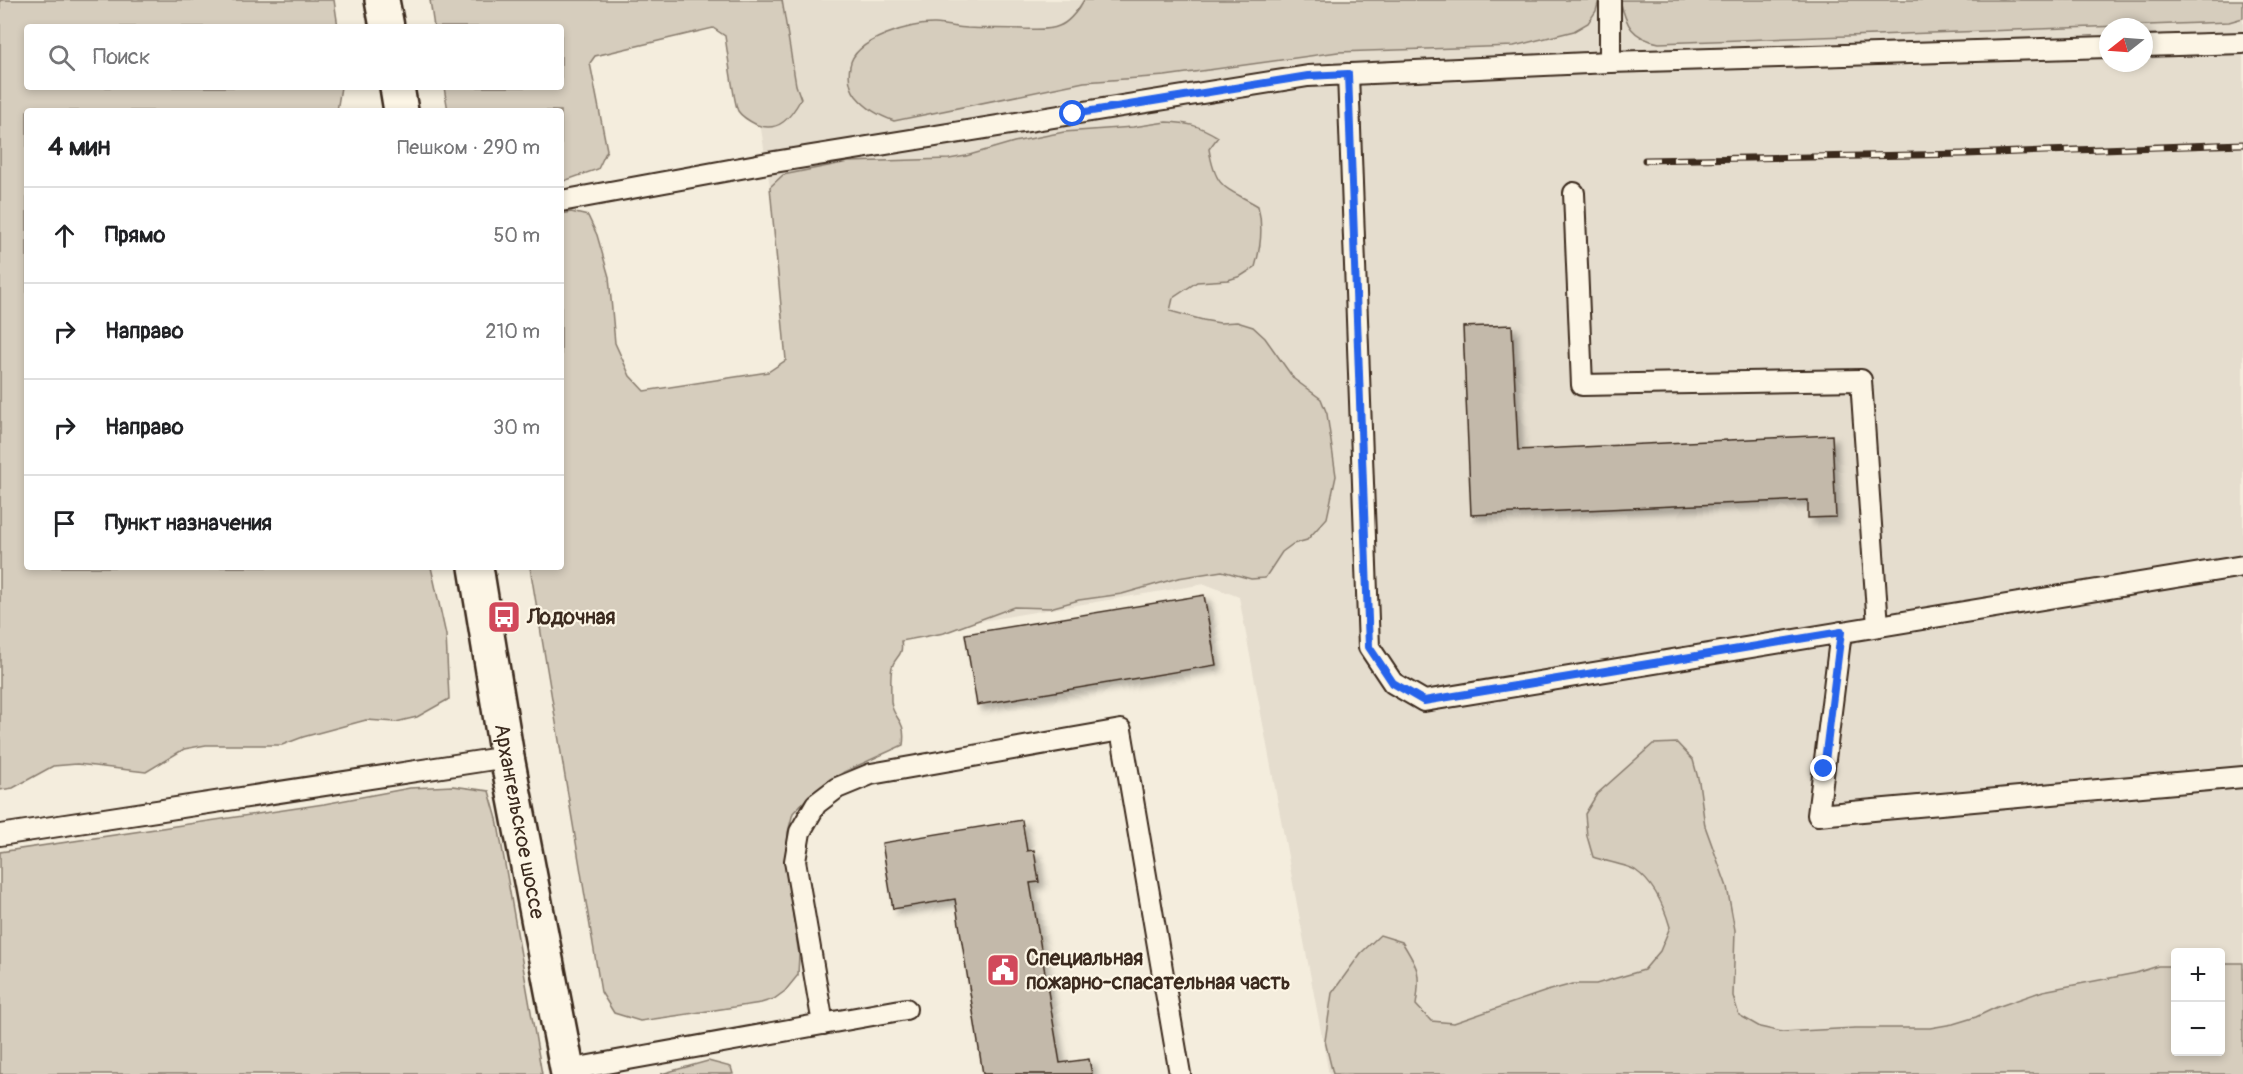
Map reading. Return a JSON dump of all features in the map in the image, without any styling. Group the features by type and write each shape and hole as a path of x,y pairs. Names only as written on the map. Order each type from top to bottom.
{"main road":[{"path":"382,0 386,24"},
{"path":"398,90 400,108"},
{"name":"Архангельское шоссе","path":"476,570 507,757 568,1072"}],"lane":[{"path":"1610,0 1610,62"},
{"path":"2153,46 2243,43"},
{"path":"564,200 768,163 1308,76 1610,62 2099,47"},
{"path":"1348,74 1369,647 1393,683 1424,701 2243,566"},
{"path":"1574,193 1582,385 1861,380 1878,626"},
{"path":"1841,632 1818,815 2243,777"},
{"path":"823,1024 795,861 800,832 816,804 837,788 871,774 1121,730 1180,1074"},
{"path":"0,835 507,757"},
{"path":"568,1072 906,1009"}],"shaded area":[{"path":"0,0 334,0 338,24 24,24 24,90 340,90 338,108 24,108 24,570 432,570 446,635 449,699 417,717 396,722 366,720 282,745 206,745 184,749 146,772 77,764 53,766 13,788 0,790"},
{"path":"430,0 782,0 796,85 801,99 784,122 772,127 757,125 744,117 736,106 725,36 713,28 595,56 590,63 607,150 598,169 564,181 564,108 448,108 444,90 564,90 564,24 434,24"},
{"path":"741,0 2243,0 2243,1029 2225,1031 2225,948 2171,948 2171,1041 1954,1074 1329,1074 1239,597 1205,584 841,644"},
{"path":"1084,0 1599,0 1596,11 1588,23 1574,31 1514,46 1338,52 1165,76 1084,82 894,121 869,108 852,89 849,74 854,56 862,48 885,34 925,24 967,28 1050,29 1067,22"},
{"path":"1620,0 2243,0 2243,18 2229,22 2153,25 2153,18 2099,18 2099,27 1659,43 1636,34 1625,17"},
{"path":"1166,122 1181,123 1193,125 1218,137 1209,149 1219,180 1230,191 1258,206 1261,229 1255,267 1241,276 1228,280 1197,282 1173,298 1170,311 1203,320 1220,323 1237,322 1253,327 1265,338 1294,379 1321,399 1327,414 1336,476 1327,518 1307,540 1293,544 1282,552 1265,578 1251,579 1222,571 1178,578 1122,594 1079,600 1050,608 1014,607 944,633 901,641 899,656 893,663 891,671 891,701 903,729 903,745 844,772 809,796 793,813 788,832 787,854 789,888 799,955 798,975 785,991 774,999 761,1003 640,1021 614,1013 601,992 531,570 564,570 564,213 571,212 588,216 597,235 609,277 615,343 630,376 644,391 768,372 786,360 770,187 783,175 848,162 949,159 1064,132"},
{"path":"1677,743 1693,760 1699,782 1705,826 1727,887 1735,930 1733,996 1739,1015 1760,1027 1782,1032 1855,1028 1930,1028 1976,1017 2043,991 2136,973 2158,966 2171,966 2171,1056 2225,1056 2225,963 2243,963 2243,1074 1333,1074 1325,1041 1332,993 1361,953 1380,935 1402,942 1408,951 1418,978 1416,1005 1431,1021 1454,1023 1547,991 1573,984 1596,984 1644,970 1660,951 1670,927 1665,911 1653,888 1642,875 1627,866 1593,857 1587,836 1585,814 1597,794 1653,744"},
{"path":"453,786 489,791 497,819 542,1074 0,1074 0,852 324,804 410,788"},
{"path":"708,1061 731,1067 733,1074 661,1074"}],"building":[{"path":"1512,325 1518,450 1832,435 1836,517 1808,518 1808,500 1471,515 1463,327"},
{"path":"1204,595 1216,665 977,705 965,634"},
{"path":"1022,820 1027,851 1034,850 1039,882 1030,883 1060,1063 1089,1059 1092,1074 983,1074 955,899 893,909 882,843"}],"railway":[{"path":"1645,160 1965,154 2243,144"}],"place":[{"name":"Лодочная","path":"504,617"},
{"name":"Специальная пожарно-спасательная часть","path":"1003,970"}],"route":[{"path":"1073,114 1308,76 1348,74 1369,647 1393,683 1424,701 1841,632 1824,769"}]}
